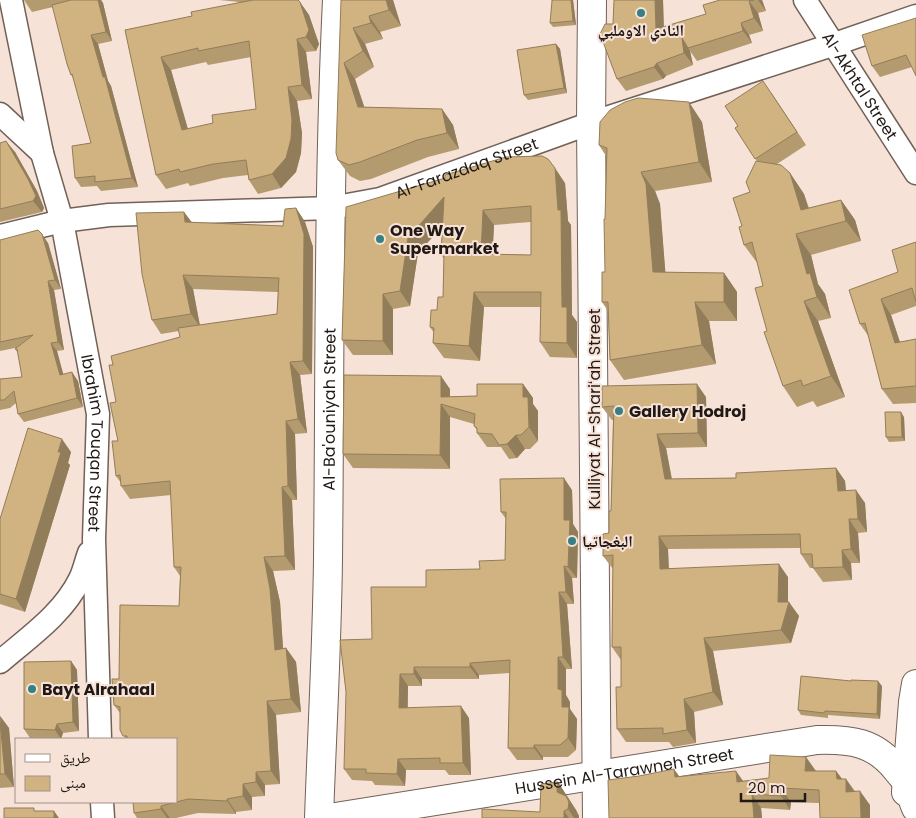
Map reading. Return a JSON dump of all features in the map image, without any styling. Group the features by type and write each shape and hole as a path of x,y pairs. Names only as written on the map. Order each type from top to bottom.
{"street":[{"name":"Ibrahim Touqan Street","path":"11,0 42,153 62,221 98,414 94,539 100,738"},
{"name":"Al-Ba'ouniyah Street","path":"319,818 328,561 328,386 337,0"},
{"name":"Kulliyat Al-Shariʻah Street","path":"592,0 591,123 597,818"},
{"name":"Al-Akhtal Street","path":"805,0 832,45 916,173"},
{"name":"Al-Farazdaq Street","path":"0,236 62,221 109,215 331,208 380,198 591,123 916,16"},
{"path":"0,114 42,153"},
{"path":"0,662 52,618 68,598 81,578 94,539"},
{"path":"904,818 916,684"},
{"name":"Hussein Al-Tarawneh Street","path":"328,818 817,740 851,740 877,750 894,765 906,781"},
{"path":"906,781 916,808"},
{"path":"102,803 103,818"}],"building":[{"path":"71,0 98,0 106,32 91,35 103,77 105,77 132,178 95,182 95,176 75,178 72,146 91,143 72,74 67,64 52,5"},
{"path":"253,0 298,0 300,2 309,30 306,37 297,39 302,85 288,87 292,120 291,139 286,158 272,174 249,180 246,160 213,164 180,172 179,169 156,175 125,30 192,16 191,12","holes":["249,41 256,109 212,115 213,123 182,130 161,57 198,48 198,51"]},
{"path":"341,0 386,0 389,10 369,16 371,23 353,28 363,51 344,63 358,107 442,109 447,133 417,140 349,165 338,160 336,153"},
{"path":"552,0 571,0 573,21 550,23"},
{"path":"614,0 655,0 656,29 706,14 703,5 720,0 754,0 749,1 754,18 741,23 743,31 688,48 682,38 684,53 657,63 654,67 617,79 600,34 605,24 613,24"},
{"path":"916,18 916,76 906,55 872,66 862,35"},
{"path":"556,44 564,88 524,95 517,50"},
{"path":"763,81 797,132 755,159 735,128 738,126 725,106"},
{"path":"638,98 689,102 699,162 641,172 646,184 653,272 724,273 724,302 695,302 702,345 610,360 608,302 602,302 602,272 605,272 604,219 607,148 599,145 600,122 610,110"},
{"path":"6,141 36,196 33,201 0,209 0,143"},
{"path":"542,156 548,159 555,168 558,210 561,210 562,307 567,307 567,343 540,342 541,292 474,292 469,346 433,343 434,328 430,327 431,310 437,310 438,297 443,297 444,254 441,254 444,197 408,238 400,291 383,294 383,341 342,340 346,207 445,178 445,175 506,157","holes":["531,206 531,255 481,254 483,210"]},
{"path":"756,161 781,165 790,173 801,210 841,200 846,221 796,234 807,274 810,273 817,297 804,301 831,376 803,386 801,380 783,386 764,332 767,331 755,288 763,286 752,242 744,245 739,227 742,226 733,198 750,192 746,182"},
{"path":"296,208 304,234 303,361 290,362 298,419 286,421 288,486 282,487 285,556 264,557 270,589 275,650 286,648 291,699 267,701 271,771 256,772 256,782 243,784 243,796 227,799 227,801 188,799 178,802 178,738 127,738 127,736 123,736 120,730 120,707 114,705 112,679 119,679 120,605 179,606 181,567 174,567 170,481 121,486 120,475 116,476 112,441 118,441 110,403 116,402 109,365 113,365 111,356 180,337 178,328 277,314 279,278 183,275 191,314 152,320 142,274 136,213 184,212 185,222 283,226 285,209"},
{"path":"38,230 42,234 55,280 48,281 58,342 51,343 60,375 72,372 77,398 18,414 14,391 4,400 0,400 0,379 22,377 17,349 15,349 33,335 0,342 0,240"},
{"path":"916,242 916,302 912,288 881,299 895,343 916,339 916,386 882,389 865,323 860,324 849,290 898,272 892,250"},
{"path":"344,375 441,376 441,397 477,396 477,384 523,384 523,397 528,397 529,427 521,435 516,435 507,444 499,445 492,434 477,433 477,428 474,426 475,414 441,404 440,455 343,454"},
{"path":"697,384 698,433 657,434 665,479 736,478 736,473 836,468 838,491 856,490 858,519 849,519 851,549 842,550 843,567 813,568 812,554 801,554 800,534 659,536 660,569 779,564 778,602 789,602 781,630 704,638 713,692 684,699 687,730 663,734 663,728 617,729 616,687 621,687 621,647 612,647 613,555 603,556 603,534 609,533 609,511 611,511 614,406 602,407 602,386"},
{"path":"885,412 901,412 902,437 886,437"},
{"path":"28,428 62,439 58,452 61,452 16,599 0,594 0,519"},
{"path":"564,478 564,520 570,520 568,567 564,566 566,592 559,592 563,657 558,657 558,689 562,690 562,707 569,707 568,738 560,745 508,748 510,660 470,663 470,667 414,667 414,674 400,674 399,708 461,706 463,763 440,763 440,758 398,759 397,774 366,773 366,769 344,769 346,692 340,640 372,639 371,587 426,587 426,570 480,569 479,561 505,560 506,512 501,512 500,479"},
{"path":"71,661 73,722 57,724 55,730 24,729 24,662"},
{"path":"801,676 851,681 878,681 877,714 825,711 824,713 798,710"},
{"path":"0,722 5,774 0,774"},
{"path":"770,755 806,757 805,771 836,771 837,779 846,779 846,792 860,791 861,818 820,818 819,790 781,788 781,796 752,794 754,818 609,818 608,780 674,769 675,777 736,771 737,782 769,778"},
{"path":"558,782 557,792 566,796 569,802 568,809 564,811 564,818 482,818 482,809 540,812 541,784"},
{"path":"133,803 173,803 161,806 161,809 134,813"},
{"path":"4,808 34,808 34,811 54,811 54,818 4,818"}],"place":[{"name":"النادي الاوملبي","path":"641,13"},
{"name":"One Way Supermarket","path":"380,239"},
{"name":"Gallery Hodroj","path":"619,411"},
{"name":"البغجاتيا","path":"572,541"},
{"name":"Bayt Alrahaal","path":"32,689"}]}
